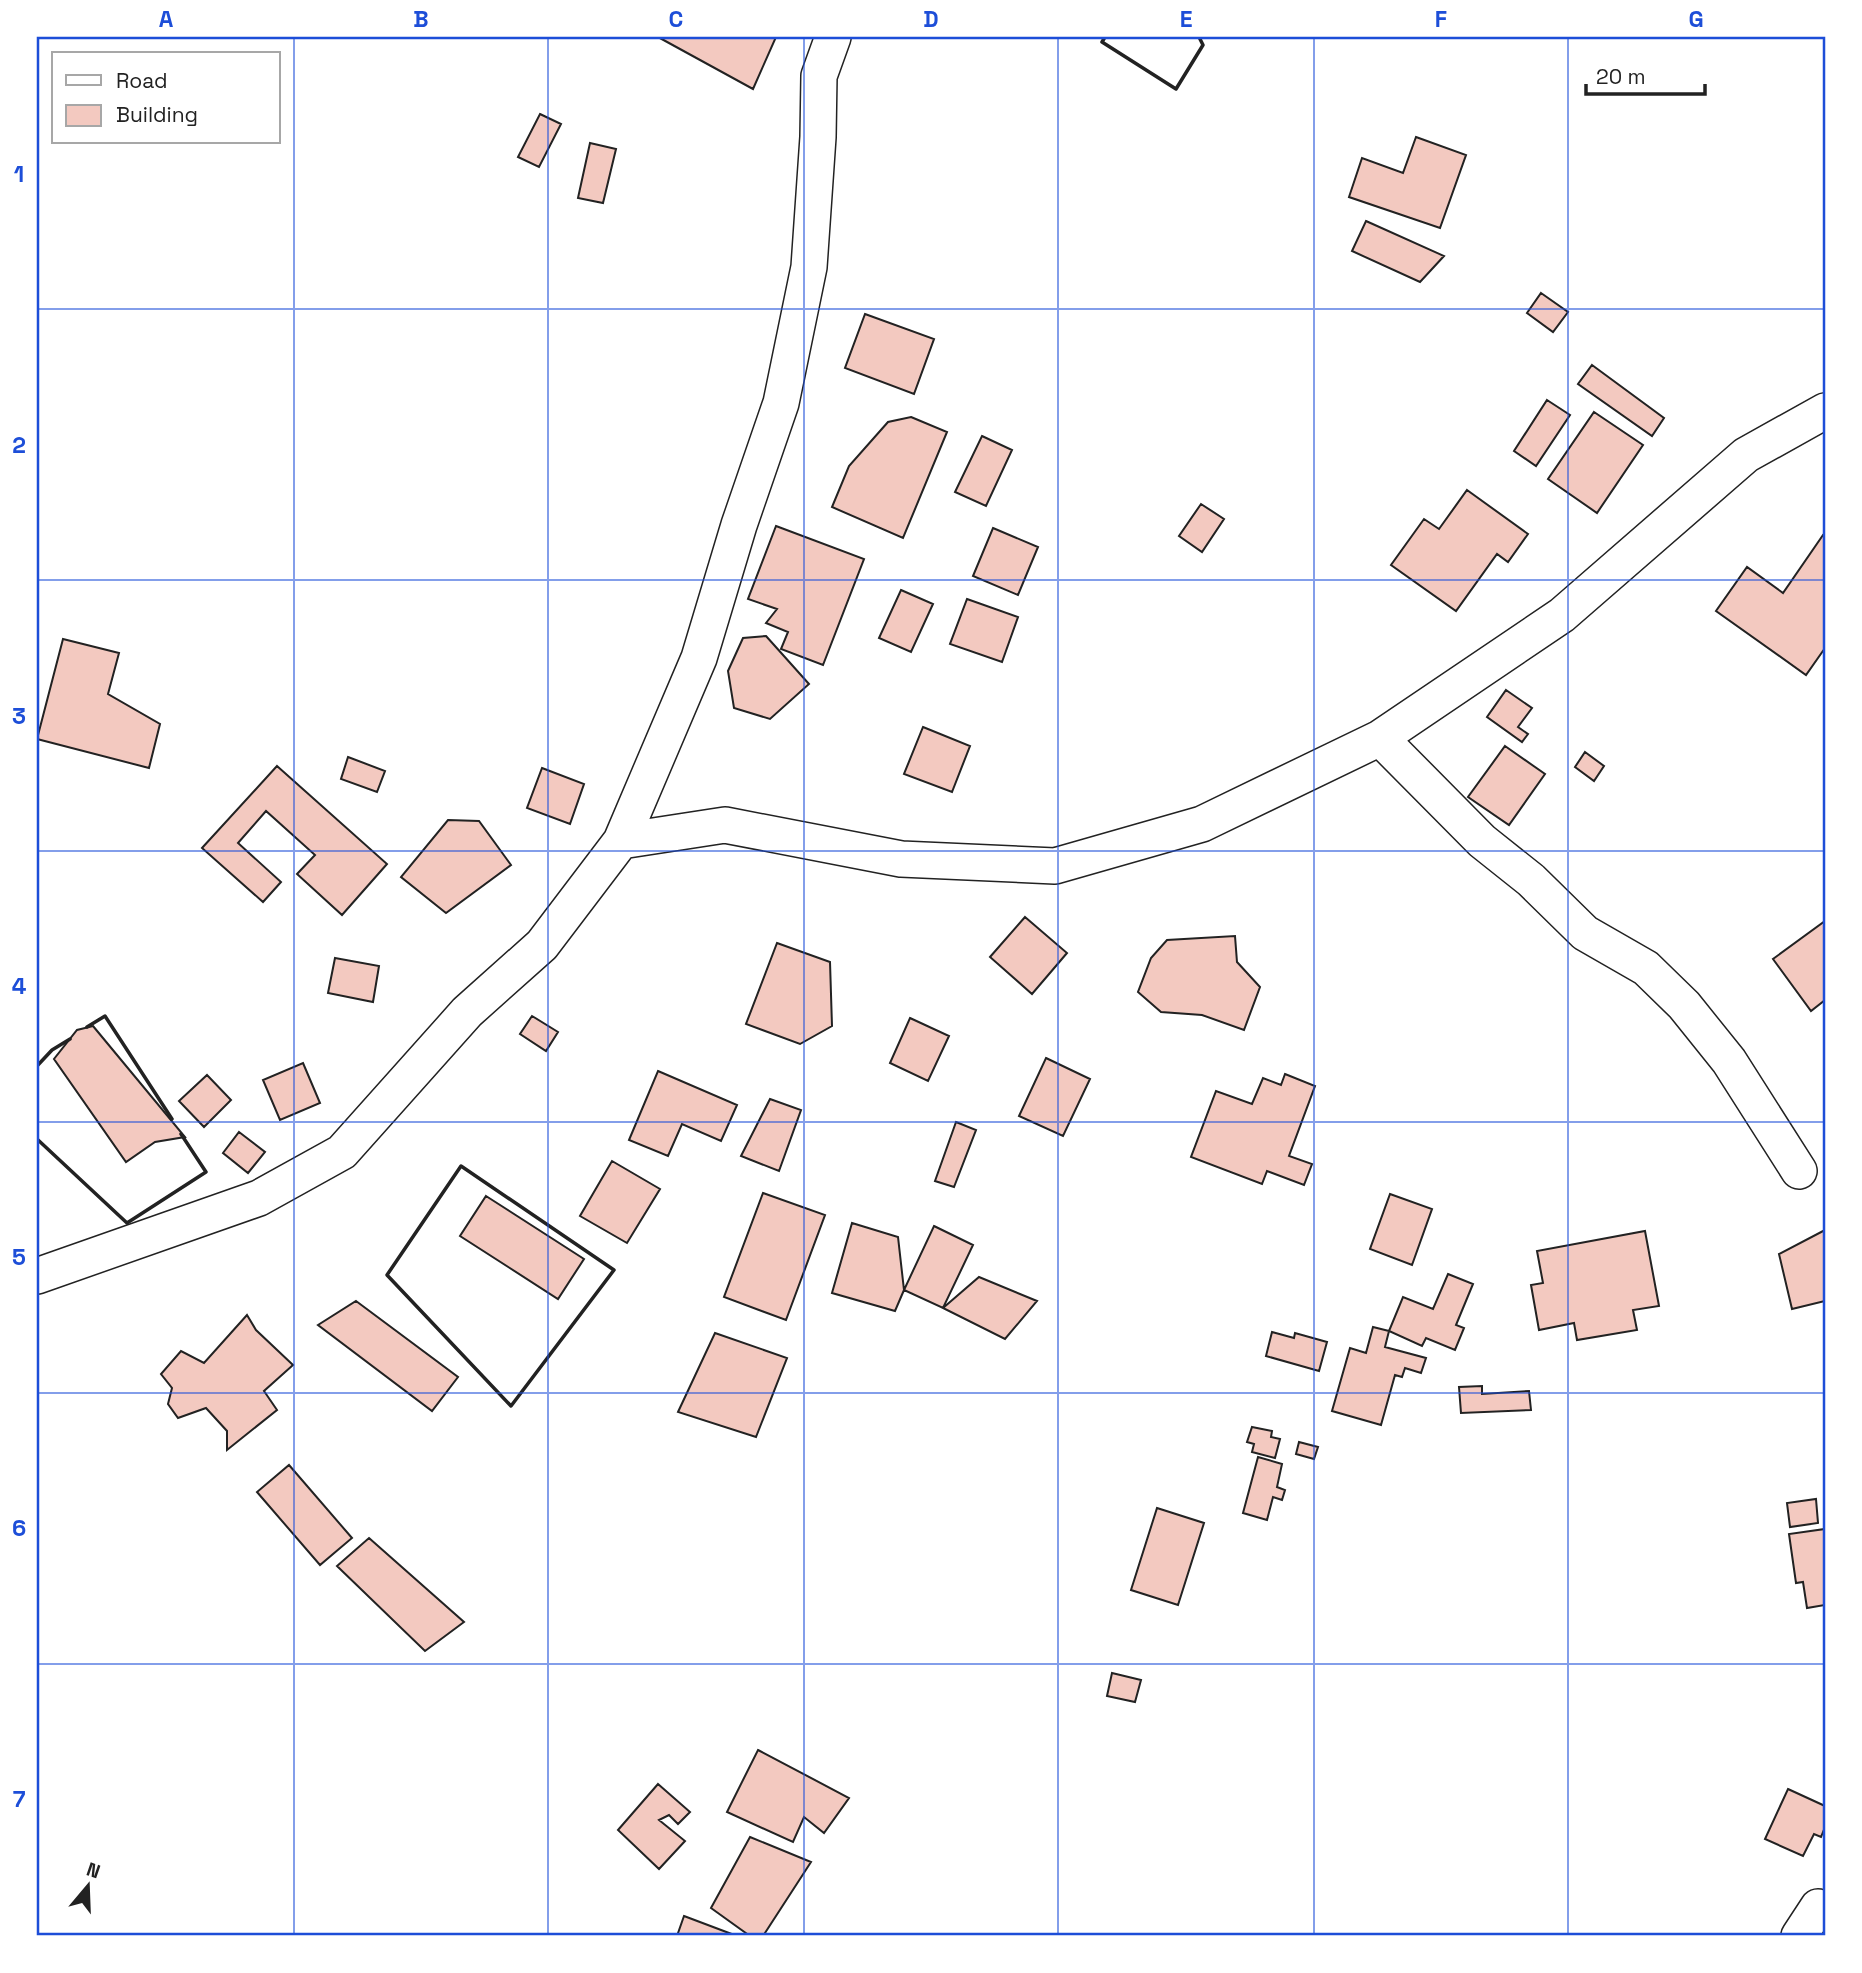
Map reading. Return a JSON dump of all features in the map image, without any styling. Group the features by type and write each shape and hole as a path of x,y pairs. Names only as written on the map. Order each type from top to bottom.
{"street":[{"path":"37,1276 259,1198 342,1152 467,1013 542,945 621,841 699,659 739,524 781,403 809,267 818,137 819,76 833,37"},
{"path":"621,841 725,825 901,859 1055,866 1202,824 1380,738 1562,615 1746,456 1825,411"},
{"path":"1380,738 1482,841 1531,880 1585,933 1646,968 1684,1005 1730,1061 1800,1171"},
{"path":"1799,1936 1818,1907"}],"building":[{"path":"658,37 776,37 753,89"},
{"path":"540,114 561,124 539,167 518,157"},
{"path":"1416,137 1466,155 1440,228 1349,197 1362,158 1403,173"},
{"path":"590,143 616,149 603,203 578,198"},
{"path":"1366,221 1444,256 1420,282 1352,251"},
{"path":"1541,293 1568,312 1553,332 1527,313"},
{"path":"865,314 934,339 914,394 845,368"},
{"path":"1592,365 1664,418 1652,436 1578,384"},
{"path":"1547,400 1570,415 1536,466 1514,451"},
{"path":"1594,412 1643,445 1597,513 1548,479"},
{"path":"911,417 947,432 903,538 832,507 849,466 888,422"},
{"path":"982,436 1012,450 986,506 955,492"},
{"path":"1467,490 1528,534 1508,562 1497,554 1456,611 1391,565 1424,519 1439,529"},
{"path":"1201,504 1224,519 1202,552 1179,536"},
{"path":"776,526 864,559 823,665 781,649 788,632 766,623 777,609 748,599"},
{"path":"993,528 1038,547 1018,595 973,576"},
{"path":"1823,535 1825,648 1806,675 1716,611 1747,567 1783,593"},
{"path":"901,590 933,604 911,652 879,638"},
{"path":"967,599 1018,617 1002,662 950,644"},
{"path":"766,636 809,684 770,719 734,708 728,671 743,638"},
{"path":"63,639 119,653 108,694 160,724 149,768 37,739"},
{"path":"1506,690 1532,708 1518,727 1528,734 1522,742 1487,717"},
{"path":"923,727 970,746 952,792 904,774"},
{"path":"1505,746 1545,774 1509,825 1468,797"},
{"path":"1585,752 1604,766 1594,781 1575,767"},
{"path":"348,757 385,771 377,792 341,779"},
{"path":"277,766 387,864 342,915 297,874 315,855 266,811 238,843 281,882 263,902 202,848"},
{"path":"542,768 584,784 570,824 527,808"},
{"path":"448,820 479,821 511,865 446,913 401,877"},
{"path":"1025,917 1067,953 1032,994 990,957"},
{"path":"1825,921 1825,1000 1811,1011 1773,959"},
{"path":"1235,936 1237,962 1260,987 1244,1030 1202,1015 1161,1012 1138,992 1151,958 1167,940"},
{"path":"777,943 830,962 832,1026 800,1044 746,1024"},
{"path":"335,958 379,966 373,1002 328,993"},
{"path":"532,1016 558,1032 546,1051 520,1034"},
{"path":"910,1018 949,1036 928,1081 890,1063"},
{"path":"93,1026 185,1137 155,1142 126,1162 54,1059 77,1030"},
{"path":"1046,1058 1090,1079 1063,1136 1019,1116"},
{"path":"303,1063 320,1103 280,1120 263,1080"},
{"path":"658,1071 737,1105 721,1141 682,1124 668,1156 629,1140"},
{"path":"1285,1074 1315,1086 1289,1156 1312,1164 1304,1185 1267,1171 1262,1184 1191,1157 1216,1091 1252,1104 1263,1078 1281,1085"},
{"path":"207,1075 231,1100 204,1127 179,1101"},
{"path":"770,1099 801,1110 779,1171 741,1156"},
{"path":"956,1122 976,1130 954,1187 935,1181"},
{"path":"239,1132 265,1152 248,1173 223,1153"},
{"path":"612,1161 660,1189 627,1243 580,1216"},
{"path":"763,1193 825,1215 786,1320 724,1297"},
{"path":"1390,1194 1432,1209 1412,1265 1370,1249"},
{"path":"486,1196 584,1259 558,1299 460,1236"},
{"path":"852,1223 898,1237 904,1290 895,1311 832,1293"},
{"path":"934,1226 973,1245 943,1308 904,1290"},
{"path":"1825,1230 1825,1301 1792,1309 1779,1254"},
{"path":"1645,1231 1659,1306 1633,1310 1637,1330 1577,1340 1574,1323 1539,1330 1531,1285 1543,1283 1537,1251"},
{"path":"1448,1274 1473,1284 1456,1325 1464,1328 1455,1350 1426,1338 1422,1346 1389,1331 1403,1297 1433,1309"},
{"path":"979,1277 1037,1301 1005,1339 943,1308"},
{"path":"356,1301 458,1377 432,1411 318,1325"},
{"path":"247,1315 256,1330 293,1365 264,1391 277,1410 227,1450 227,1431 206,1408 178,1418 168,1404 172,1388 161,1374 181,1351 204,1363"},
{"path":"1373,1327 1389,1331 1385,1347 1426,1358 1421,1373 1405,1368 1402,1377 1395,1375 1381,1425 1332,1411 1350,1348 1366,1353"},
{"path":"1272,1332 1294,1338 1295,1333 1327,1342 1319,1371 1266,1356"},
{"path":"715,1333 787,1358 756,1437 678,1412"},
{"path":"1482,1386 1482,1394 1529,1391 1531,1410 1461,1413 1459,1387"},
{"path":"1252,1427 1272,1431 1271,1437 1280,1439 1275,1458 1252,1452 1254,1444 1247,1442"},
{"path":"1299,1442 1318,1447 1314,1459 1296,1454"},
{"path":"1258,1457 1282,1464 1277,1487 1285,1490 1282,1500 1273,1497 1267,1520 1243,1513"},
{"path":"289,1465 352,1538 320,1565 257,1492"},
{"path":"1816,1499 1818,1523 1790,1527 1787,1503"},
{"path":"1157,1508 1204,1523 1178,1605 1131,1590"},
{"path":"1825,1529 1825,1605 1807,1608 1803,1582 1796,1583 1789,1534"},
{"path":"369,1538 464,1622 425,1651 337,1566"},
{"path":"1112,1673 1141,1680 1135,1702 1107,1696"},
{"path":"758,1750 849,1798 824,1833 804,1817 793,1842 727,1812"},
{"path":"658,1784 690,1812 678,1824 669,1815 659,1820 685,1841 659,1869 618,1830"},
{"path":"1788,1789 1825,1806 1825,1827 1821,1837 1814,1834 1803,1856 1765,1839"},
{"path":"750,1837 811,1862 763,1936 750,1936 711,1908"},
{"path":"684,1916 737,1936 677,1936"}],"wall":[{"path":"1105,37 1102,42 1176,89 1203,45 1199,37"},
{"path":"87,1027 105,1016 172,1119"},
{"path":"37,1066 52,1050 70,1039"},
{"path":"37,1139 127,1223 206,1172 181,1134"},
{"path":"461,1166 614,1270 511,1406 387,1275 461,1166"}]}
